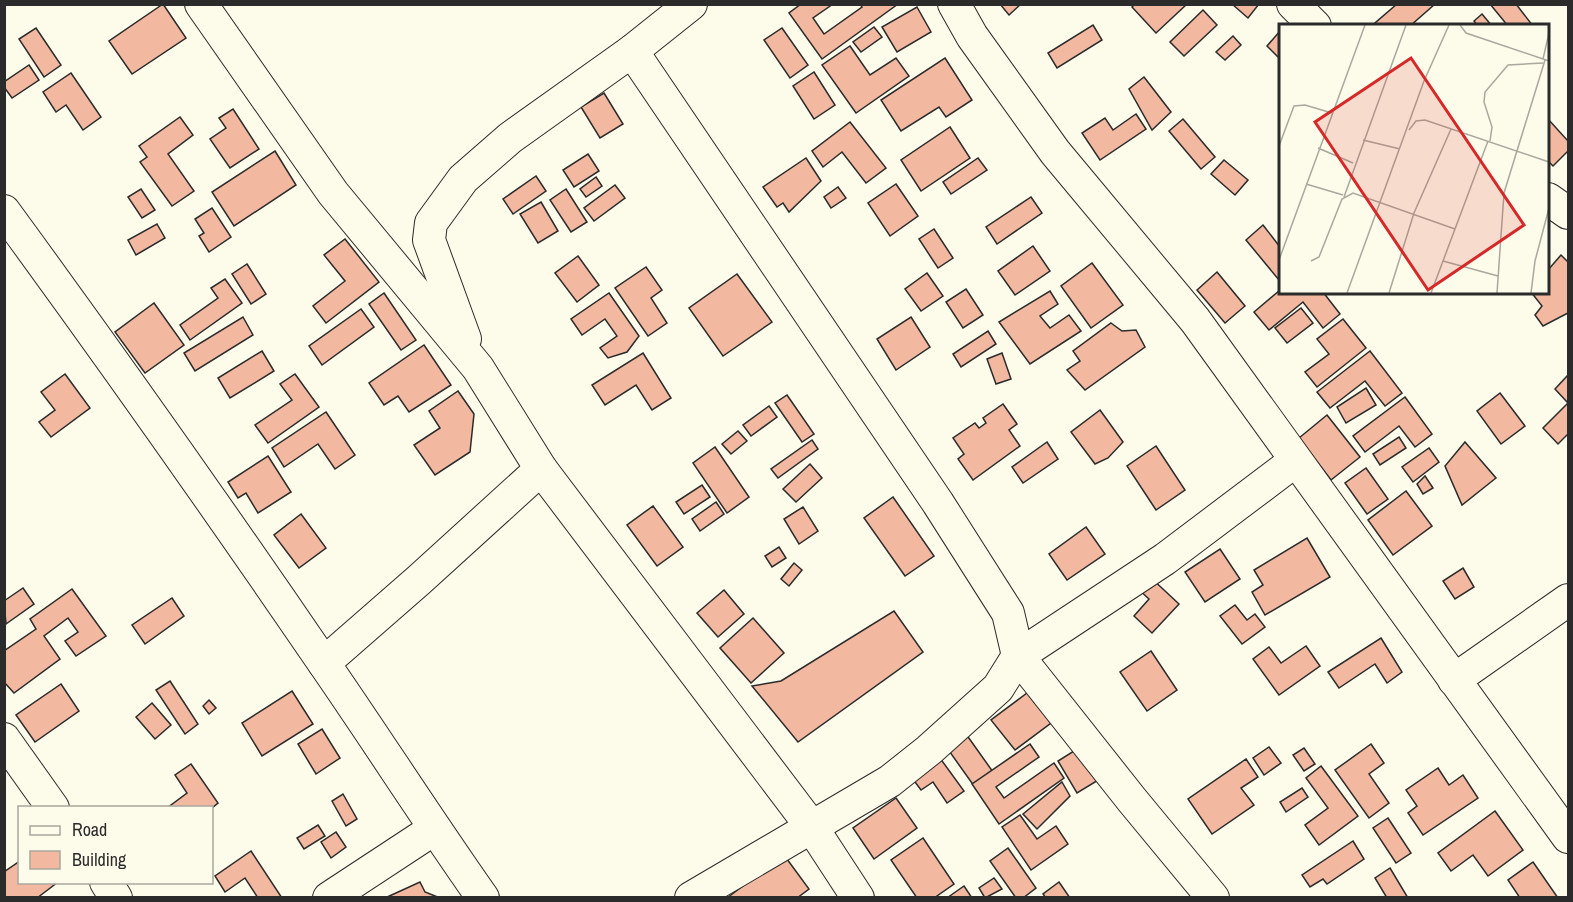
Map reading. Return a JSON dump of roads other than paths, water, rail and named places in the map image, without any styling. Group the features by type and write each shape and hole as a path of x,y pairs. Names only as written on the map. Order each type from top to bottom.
{"street":[{"path":"201,4 333,193 478,368 541,469 812,826 858,897"},
{"path":"478,368 452,306 429,240 431,223 464,179 510,138 632,51 691,4"},
{"path":"954,4 972,36 1055,152 1195,320 1569,837"},
{"path":"1293,4 1313,24"},
{"path":"632,51 931,493 1008,613 1018,657 1213,897"},
{"path":"1549,200 1569,213"},
{"path":"4,211 108,353 324,663 434,829 483,897"},
{"path":"691,897 890,781 929,750 998,688 1018,657 1165,559 1295,461"},
{"path":"324,663 541,469"},
{"path":"1454,680 1569,600"},
{"path":"7,749 52,806"},
{"path":"329,897 434,829"},
{"path":"107,884 116,897"}]}
